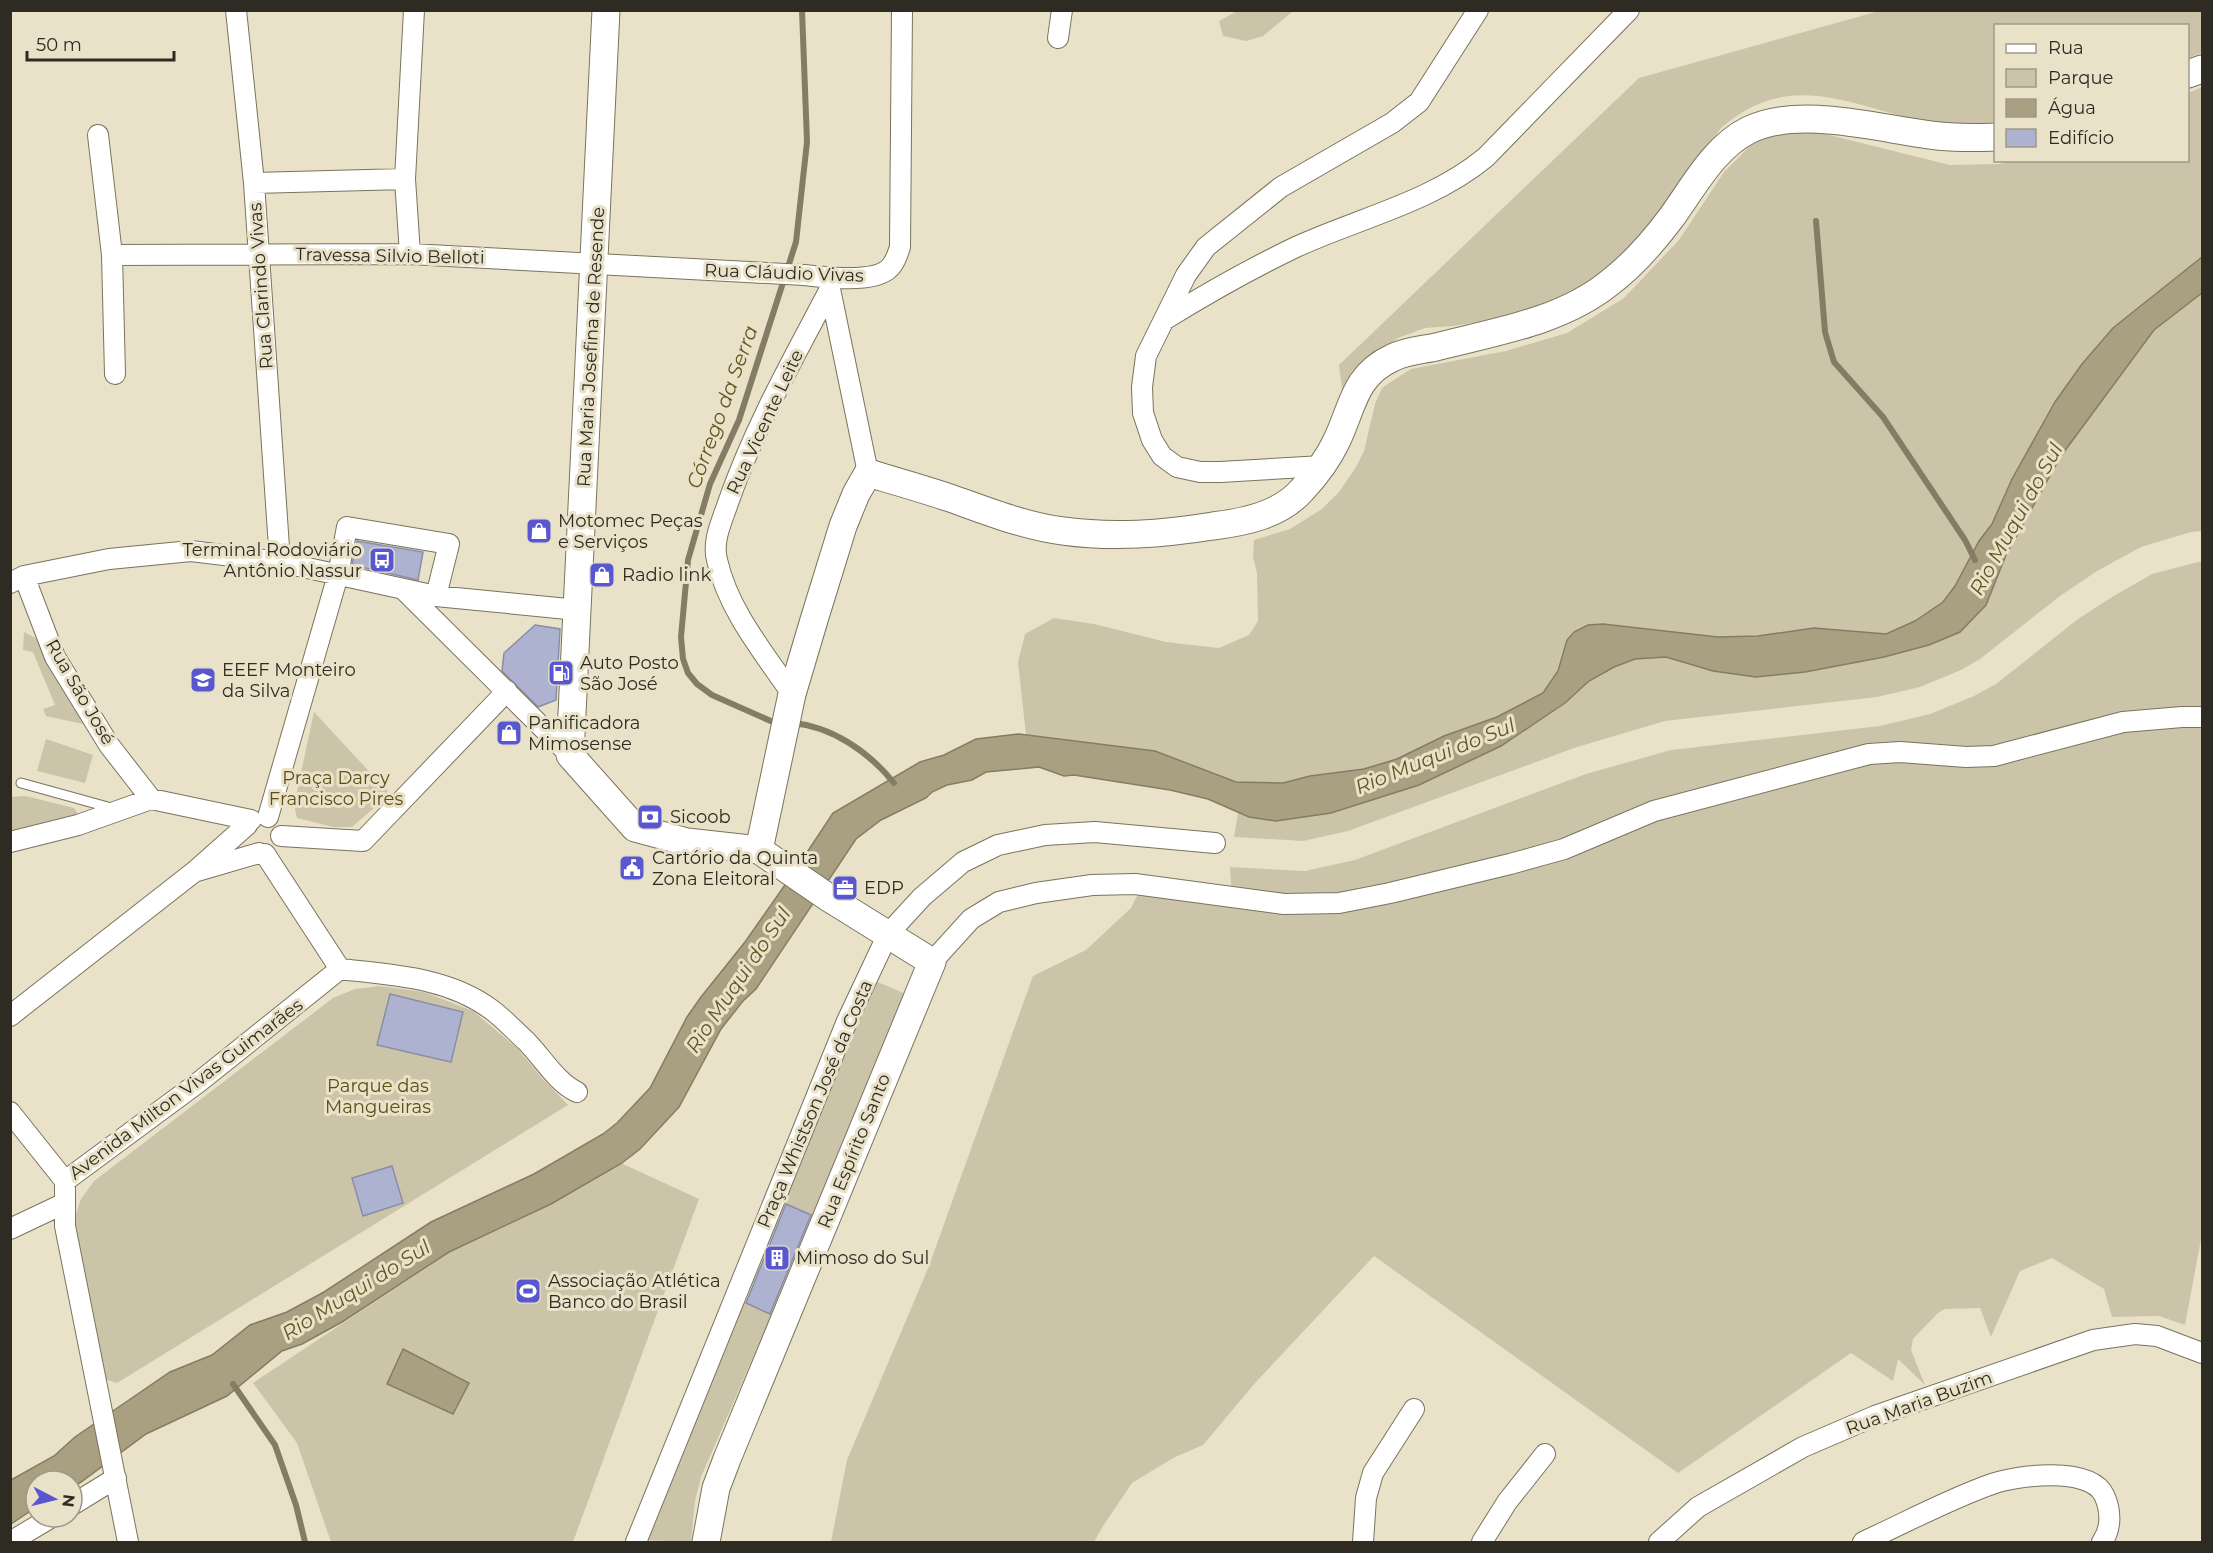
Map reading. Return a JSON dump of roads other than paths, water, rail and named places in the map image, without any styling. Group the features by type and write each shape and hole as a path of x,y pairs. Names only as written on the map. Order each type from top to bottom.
{"main road":[{"name":"Rua Maria Josefina de Resende","path":"570,755 606,10"},
{"path":"759,850 791,702 843,526 856,494 868,473 1016,521 1060,531 1117,536 1163,534 1229,524 1267,514 1295,499 1323,466 1338,440 1359,384 1373,369 1394,356 1522,325 1571,307 1605,286 1632,263 1669,221 1725,148 1749,130 1775,122 1811,118 1935,136 1994,137"},
{"path":"570,755 635,828 687,842 759,850 829,898 932,962"},
{"name":"Rua Espírito Santo","path":"706,1542 716,1488 932,962"}],"street":[{"name":"Rua Clarindo Vivas","path":"236,10 254,183 280,562"},
{"path":"410,254 405,179 414,10"},
{"name":"Rua Cláudio Vivas","path":"595,264 804,275 830,283 879,275 892,267 900,247 902,10"},
{"path":"1058,38 1062,10"},
{"path":"1323,466 1200,472 1178,467 1162,456 1152,440 1143,413 1142,387 1146,356 1186,275 1206,247 1281,187 1392,123 1419,102 1478,10"},
{"path":"1161,322 1208,292 1296,248 1425,196 1469,171 1486,158 1629,10"},
{"path":"98,135 112,255 115,374"},
{"path":"254,183 405,179"},
{"name":"Travessa Silvio Belloti","path":"112,255 410,254 595,264"},
{"path":"830,283 868,473"},
{"name":"Rua Vicente Leite","path":"791,702 734,606 716,557 717,534 741,466 830,283"},
{"path":"436,596 449,544 347,528 338,575 255,821 243,836 248,848 262,853 340,969 417,978 456,990 492,1010 533,1048 566,1086 578,1092"},
{"path":"17,580 109,560 191,551 280,562 436,596 578,610"},
{"name":"Rua São José","path":"17,580 55,657 109,745 151,799"},
{"path":"404,589 570,755"},
{"path":"281,836 363,841 507,691"},
{"path":"932,962 971,919 999,902 1036,893 1092,885 1135,884 1284,904 1339,903 1390,893 1564,849 1654,811 1869,754 1900,752 1966,757 1994,756 2123,722 2202,717"},
{"path":"10,842 78,825 123,811 151,799 278,824 281,836 276,848 194,873"},
{"path":"10,1016 194,873 255,821"},
{"name":"Praça Whistson José da Costa","path":"636,1542 847,1021 888,934 922,897 963,862 998,846 1045,835 1095,832 1215,843"},
{"name":"Avenida Milton Vivas Guimarães","path":"128,1542 65,1226 65,1181 200,1082 340,969"},
{"path":"10,1112 65,1181"},
{"path":"10,1229 65,1203"},
{"name":"Rua Maria Buzim","path":"1659,1542 1698,1507 1803,1447 1875,1416 2093,1340 2135,1334 2157,1336 2202,1353"},
{"path":"1362,1542 1366,1498 1373,1473 1414,1409"},
{"path":"1482,1542 1507,1502 1545,1454"},
{"path":"1863,1542 1994,1483 2032,1476 2061,1475 2090,1481 2102,1490 2109,1506 2109,1522 2102,1542"},
{"path":"84,1498 117,1478"},
{"path":"10,1542 32,1529"}],"lane":[{"path":"21,783 123,811"}],"water":[{"name":"Rio Muqui do Sul","path":"2202,257 2202,293 2154,330 2061,456 2006,555 1986,605 1960,632 1929,645 1884,657 1805,672 1756,677 1713,671 1666,657 1635,659 1614,667 1589,681 1565,703 1501,746 1419,785 1331,813 1276,821 1249,817 1208,799 1170,790 1074,775 1064,776 1039,767 986,772 972,780 947,785 881,820 856,839 756,989 743,1001 721,1029 679,1107 640,1149 622,1163 551,1204 449,1252 342,1322 302,1344 282,1351 227,1396 146,1434 84,1480 84,1469 31,1469 54,1456 75,1437 170,1372 212,1355 250,1325 287,1312 324,1292 431,1222 534,1174 603,1134 617,1123 650,1088 687,1017 745,942 833,813 920,762 944,755 976,739 1019,734 1155,751 1236,782 1283,783 1310,776 1364,769 1397,759 1444,736 1497,717 1543,693 1558,671 1567,640 1574,632 1588,625 1603,624 1718,637 1758,636 1814,628 1886,634 1915,621 1943,602 1955,586 1979,541 1992,524 2012,479 2055,402 2082,364 2113,328"},
{"path":"403,1349 469,1383 453,1414 387,1384"},
{"path":"24,1473 24,1515 11,1524 11,1480"}],"waterway":[{"name":"Córrego da Serra","path":"779,722 773,722 712,695 697,684 688,673 683,659 681,637 688,560 710,484 739,420 796,242 807,142 802,10"},
{"name":"Rio Muqui do Sul","path":"1816,221 1825,332 1834,362 1883,417 1965,540 1975,560"},
{"name":"Córrego da Serra","path":"792,723 807,725 836,735 874,761 894,783"},
{"path":"233,1384 275,1445 296,1505 305,1542"}],"place":[{"name":"Motomec Peças e Serviços","path":"539,531"},
{"name":"Terminal Rodoviário Antônio Nassur","path":"382,560"},
{"name":"Radio link","path":"602,575"},
{"name":"Auto Posto São José","path":"561,673"},
{"name":"EEEF Monteiro da Silva","path":"203,680"},
{"name":"Panificadora Mimosense","path":"509,733"},
{"name":"Sicoob","path":"650,817"},
{"name":"Cartório da Quinta Zona Eleitoral","path":"632,868"},
{"name":"EDP","path":"845,888"},
{"name":"Mimoso do Sul","path":"777,1258"},
{"name":"Associação Atlética Banco do Brasil","path":"528,1291"}],"park label":[{"name":"Praça Darcy Francisco Pires","path":"336,788"},
{"name":"Parque das Mangueiras","path":"378,1096"}]}
